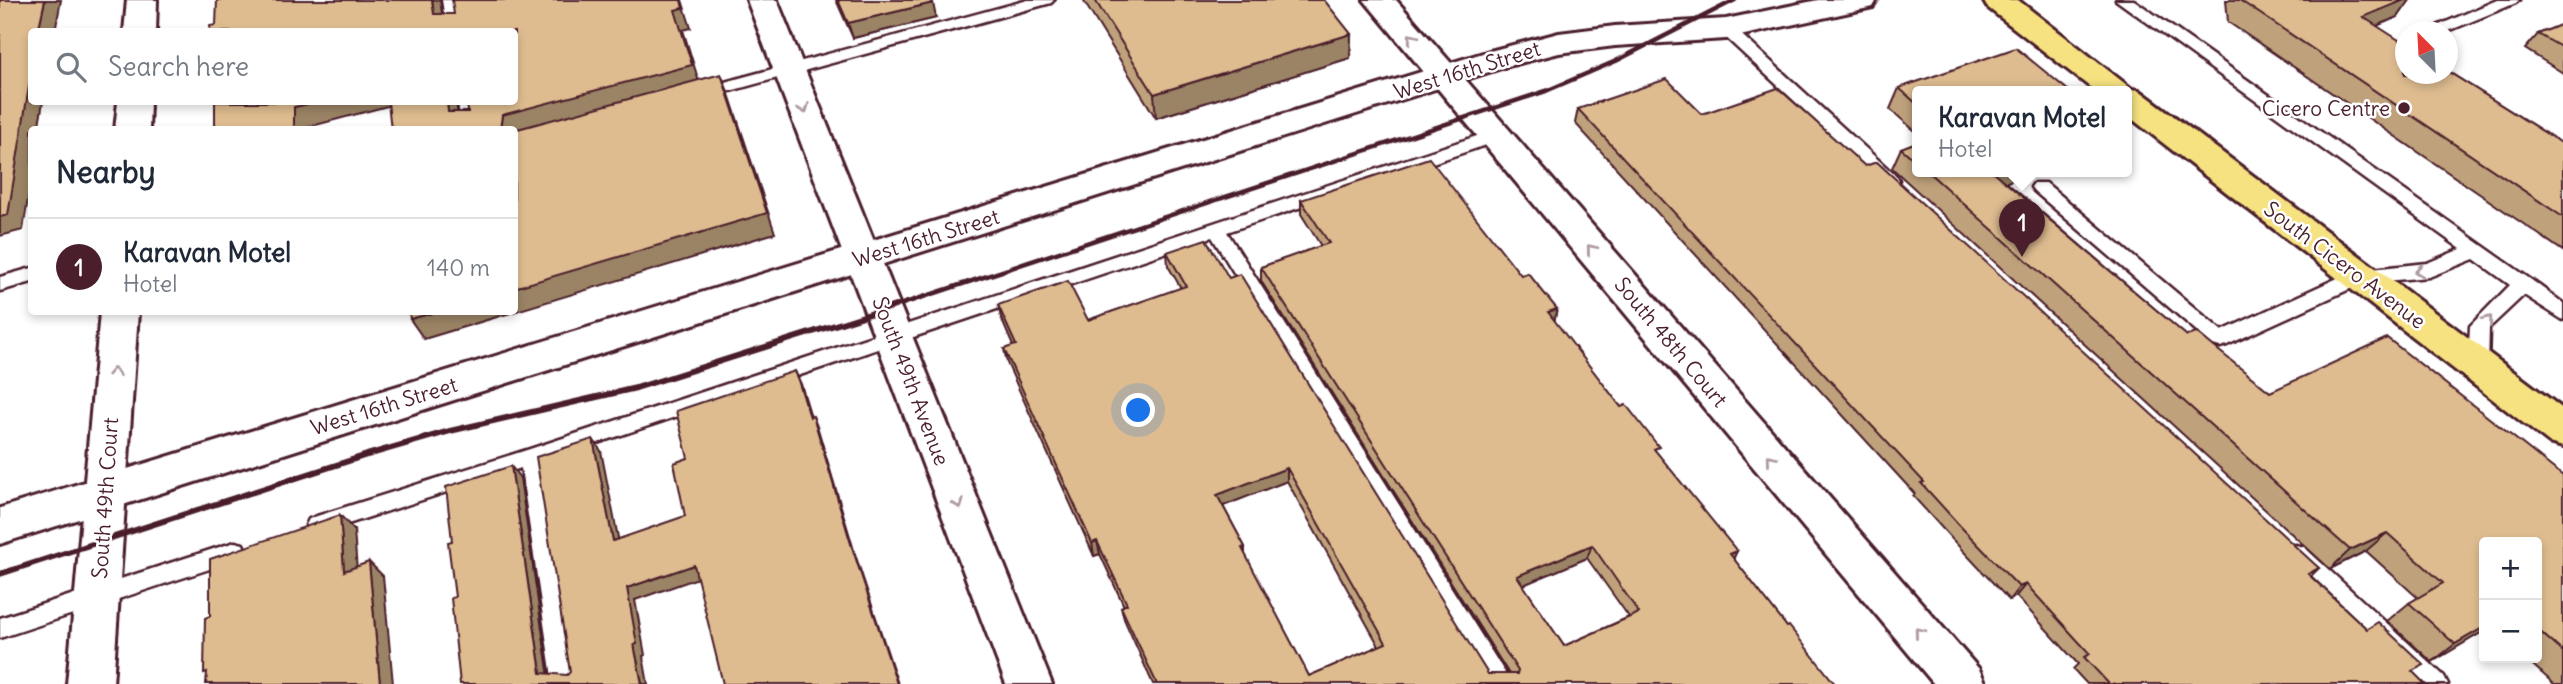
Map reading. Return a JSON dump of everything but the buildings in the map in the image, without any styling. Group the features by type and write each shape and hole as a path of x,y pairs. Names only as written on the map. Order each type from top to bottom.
{"main road":[{"path":"1998,0 2110,86"},
{"name":"South Cicero Avenue","path":"2132,103 2563,431"}],"street":[{"path":"140,28 142,0"},
{"name":"South 49th Avenue","path":"762,0 1030,684"},
{"name":"South 48th Court","path":"1379,0 1963,684"},
{"name":"West 16th Street","path":"0,526 1444,76 1559,43 1639,34 1726,29 1862,0"},
{"path":"132,126 134,105"},
{"name":"South 49th Court","path":"90,684 118,315"}],"lane":[{"path":"450,0 454,28"},
{"path":"684,99 1046,0"},
{"path":"2124,0 2563,313"},
{"path":"2458,21 2511,0"},
{"path":"1726,29 1903,191"},
{"path":"466,105 469,126"},
{"path":"296,532 530,457 892,334 1495,136"},
{"path":"2040,187 2220,340 2360,276 2429,270 2475,251"},
{"path":"1216,229 1500,684"},
{"path":"0,284 28,276"},
{"path":"2478,366 2480,326 2523,284"},
{"path":"530,457 565,684"},
{"path":"2282,542 2436,684"},
{"path":"0,628 257,544"}],"railway":[{"path":"890,308 1546,91 1616,61 1735,0"},
{"path":"0,574 367,455 450,431 636,388 895,306"}],"place":[{"name":"Cicero Centre","path":"2404,108"},
{"name":"Karavan Motel","path":"2022,257"}]}
